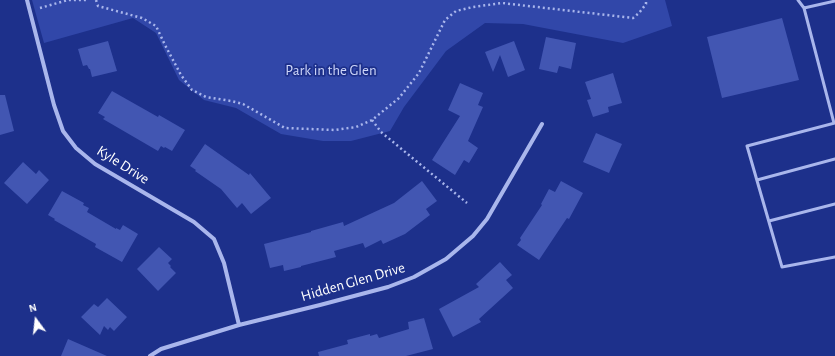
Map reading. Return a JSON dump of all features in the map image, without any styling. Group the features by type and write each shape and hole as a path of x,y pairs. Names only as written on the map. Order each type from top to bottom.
{"street":[{"name":"Kyle Drive","path":"27,0 54,105 63,131 76,148 95,164 194,222 214,239 224,263 239,325"},
{"name":"Hidden Glen Drive","path":"150,356 161,349 239,325 388,287 414,277 446,259 473,236 487,219 542,124"}],"lane":[{"path":"798,0 804,8 834,123 747,146 782,267 835,257"},
{"path":"804,8 835,1"},
{"path":"757,180 835,159"},
{"path":"768,221 835,204"}],"path":[{"path":"30,11 68,0 88,0"},
{"path":"96,0 98,6 142,18 156,26 181,75 192,90 206,97 243,104 285,128 335,130 356,127 372,120 399,98 419,73 445,20 456,11 502,3 633,18 646,4 646,0"},
{"path":"372,120 381,132 467,203"}],"green space":[{"name":"Park in the Glen","path":"32,0 665,0 672,26 623,43 523,24 485,23 446,51 404,107 390,131 351,141 323,141 281,134 236,108 204,100 179,80 156,33 133,18 44,43"}],"building":[{"path":"782,18 799,80 722,98 707,37"},
{"path":"546,37 576,43 571,69 559,66 557,73 539,69"},
{"path":"108,41 117,71 92,77 90,69 87,65 83,66 78,49"},
{"path":"514,41 525,70 508,77 500,55 493,72 485,52"},
{"path":"613,73 622,103 608,107 609,112 593,117 587,100 591,99 585,82"},
{"path":"460,83 483,93 478,105 483,107 468,141 478,148 469,163 464,160 455,175 432,160 460,116 448,110"},
{"path":"112,91 158,117 159,115 185,130 172,151 161,146 158,151 103,119 105,117 98,113"},
{"path":"0,95 5,95 14,131 0,135"},
{"path":"596,133 622,144 609,173 583,162"},
{"path":"205,144 249,175 250,173 271,198 251,214 242,203 237,208 221,189 190,166"},
{"path":"23,162 36,174 39,170 49,180 27,204 4,183"},
{"path":"422,181 437,201 426,209 430,215 405,234 383,244 381,240 365,248 363,243 334,251 336,257 301,267 284,271 283,265 270,268 264,244 343,222 344,226 394,203"},
{"path":"561,181 583,193 569,219 567,218 539,260 517,245 542,205 541,204 549,189 555,192"},
{"path":"62,191 84,203 83,205 89,208 87,212 116,229 120,230 123,225 138,234 122,262 95,247 96,244 48,215"},
{"path":"159,247 172,259 168,263 176,273 158,291 137,269"},
{"path":"500,262 512,275 506,280 513,288 479,319 481,322 453,337 439,309 479,287 476,284"},
{"path":"107,298 127,317 114,331 110,327 108,330 104,326 100,335 81,317 94,304 98,307"},
{"path":"424,318 433,349 406,356 319,356 318,352 348,344 347,340 370,334 370,336 377,334 379,338 409,329 408,322"},
{"path":"68,339 107,356 61,356"}]}
